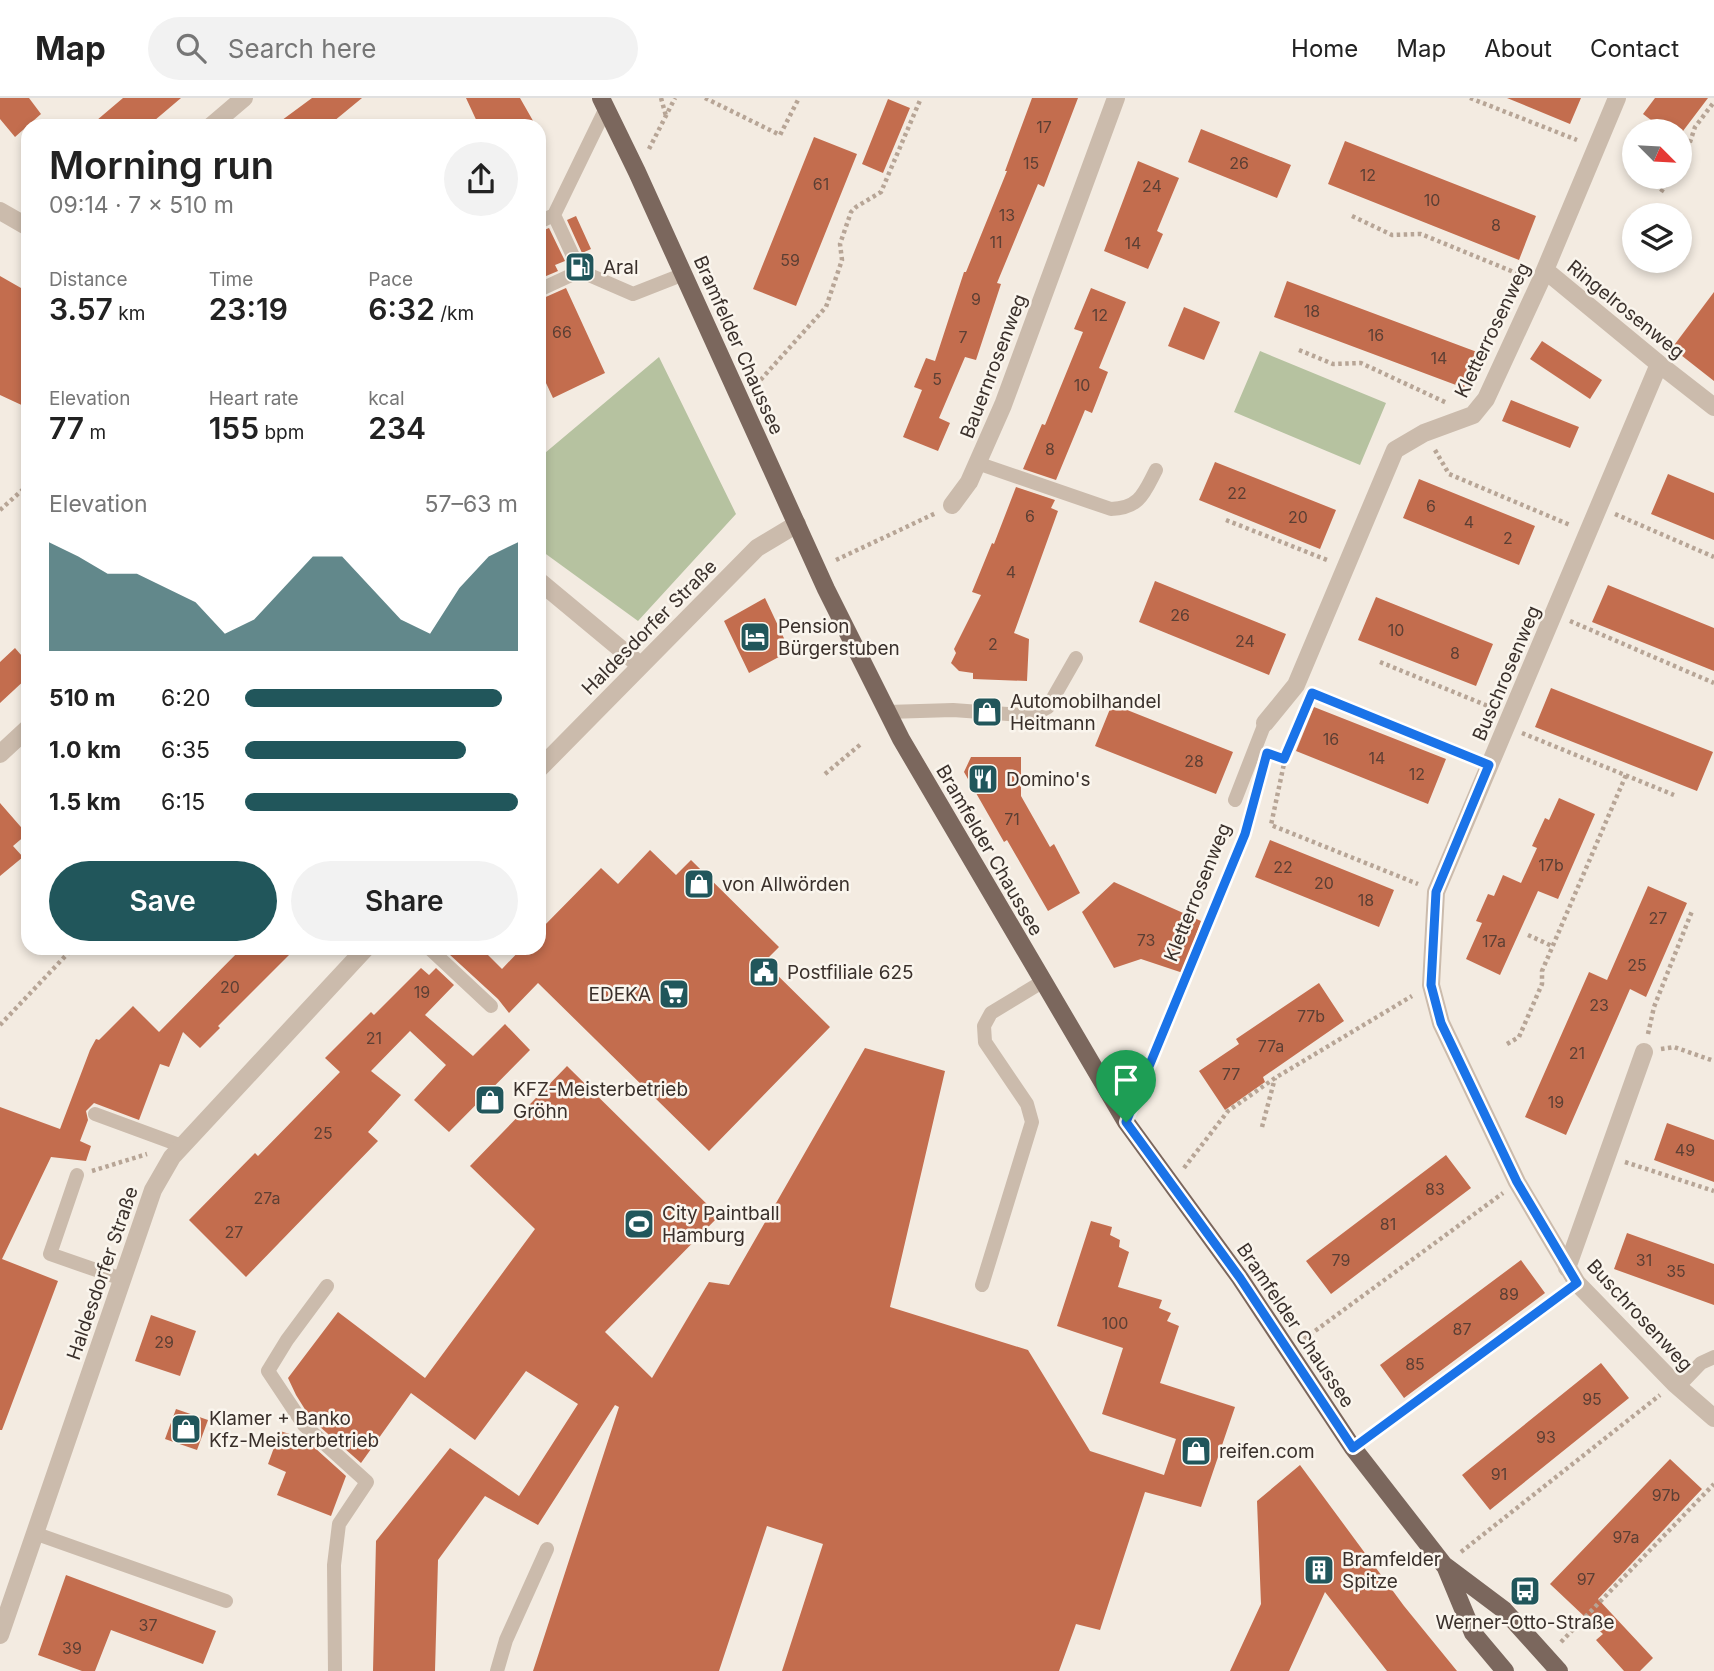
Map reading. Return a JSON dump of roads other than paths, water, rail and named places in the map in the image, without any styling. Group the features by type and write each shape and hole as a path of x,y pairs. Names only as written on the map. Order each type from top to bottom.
{"main road":[{"name":"Bramfelder Chaussee","path":"604,103 817,569 901,740 1126,1122 1240,1278 1353,1448 1444,1565 1473,1633 1505,1671"},
{"name":"Bramfelder Chaussee","path":"1444,1565 1504,1610 1559,1671"}],"street":[{"path":"219,119 244,98"},
{"name":"Bauernrosenweg","path":"952,505 969,482 1003,405 1116,98"},
{"name":"Kletterrosenweg","path":"1265,723 1296,685 1395,450 1424,433 1473,415 1486,399 1542,276 1617,98"},
{"path":"0,211 21,223"},
{"name":"Ringelrosenweg","path":"1542,276 1714,407"},
{"name":"Buschrosenweg","path":"1658,364 1436,892 1431,985 1441,1023 1517,1182 1572,1275 1676,1385 1714,1418"},
{"name":"Haldesdorfer Straße","path":"546,762 757,548 797,524"},
{"path":"546,591 640,665"},
{"path":"0,754 21,734"},
{"name":"Haldesdorfer Straße","path":"0,1635 153,1190 177,1152 360,955"},
{"name":"Buschrosenweg","path":"1572,1275 1607,1156 1644,1052"}],"lane":[{"path":"546,219 554,215 604,103"},
{"path":"554,215 580,271 633,294 684,274"},
{"path":"546,287 580,271"},
{"path":"977,463 1111,509 1122,509 1142,499 1156,470"},
{"path":"887,712 953,710 1022,715 1037,713 1048,707 1076,659"},
{"path":"1235,800 1265,723"},
{"path":"436,955 491,1006"},
{"path":"982,1285 1032,1122 1027,1104 985,1042 984,1026 991,1013 1042,982"},
{"path":"95,1114 177,1152"},
{"path":"77,1175 50,1254 122,1279"},
{"path":"327,1286 268,1371 304,1425 367,1482 339,1524 334,1565 335,1671"},
{"path":"1676,1385 1701,1363 1714,1357"},
{"path":"34,1533 226,1601"},
{"path":"497,1671 506,1640 547,1549"}],"place":[{"name":"Aral","path":"580,267"},
{"name":"Pension Bürgerstuben","path":"755,637"},
{"name":"Automobilhandel Heitmann","path":"987,712"},
{"name":"Domino's","path":"983,779"},
{"name":"von Allwörden","path":"699,884"},
{"name":"Postfiliale 625","path":"764,972"},
{"name":"EDEKA","path":"674,994"},
{"name":"KFZ-Meisterbetrieb Gröhn","path":"490,1100"},
{"name":"City Paintball Hamburg","path":"639,1224"},
{"name":"Klamer + Banko Kfz-Meisterbetrieb","path":"186,1429"},
{"name":"reifen.com","path":"1196,1451"},
{"name":"Bramfelder Spitze","path":"1319,1570"},
{"name":"Werner-Otto-Straße","path":"1525,1591"}]}
